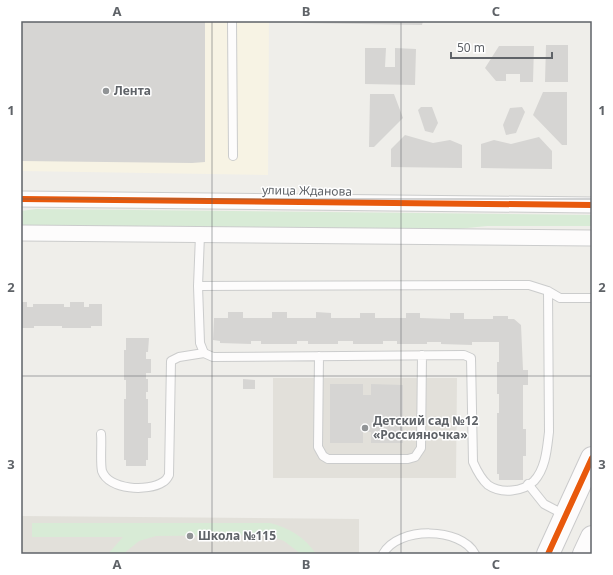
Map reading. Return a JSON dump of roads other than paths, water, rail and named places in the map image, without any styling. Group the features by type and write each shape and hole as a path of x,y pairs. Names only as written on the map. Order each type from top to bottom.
{"street":[{"name":"улица Жданова","path":"21,199 592,205"},
{"path":"21,233 592,238"},
{"path":"548,554 567,516 592,458"},
{"path":"584,554 592,537"}],"lane":[{"path":"232,21 233,156"},
{"path":"200,235 198,286 200,343 204,353"},
{"path":"198,286 529,285 548,291 560,298 592,298"},
{"path":"102,434 102,471 110,482 120,487 149,487 164,482 169,475 171,361 179,357 204,353 213,357 464,355 471,358 473,462 478,474 489,486 504,490 518,490 534,481 542,467 549,432 548,291"},
{"path":"319,356 318,447 323,456 328,459 408,459 415,457 421,448 422,355"},
{"path":"528,484 544,504 567,516"},
{"path":"383,554 401,538 414,534 436,534 459,539 472,548 476,554"}],"place":[{"name":"Лента","path":"106,91"},
{"name":"Детский сад №12 «Россияночка»","path":"365,428"},
{"name":"Школа №115","path":"190,536"}]}
